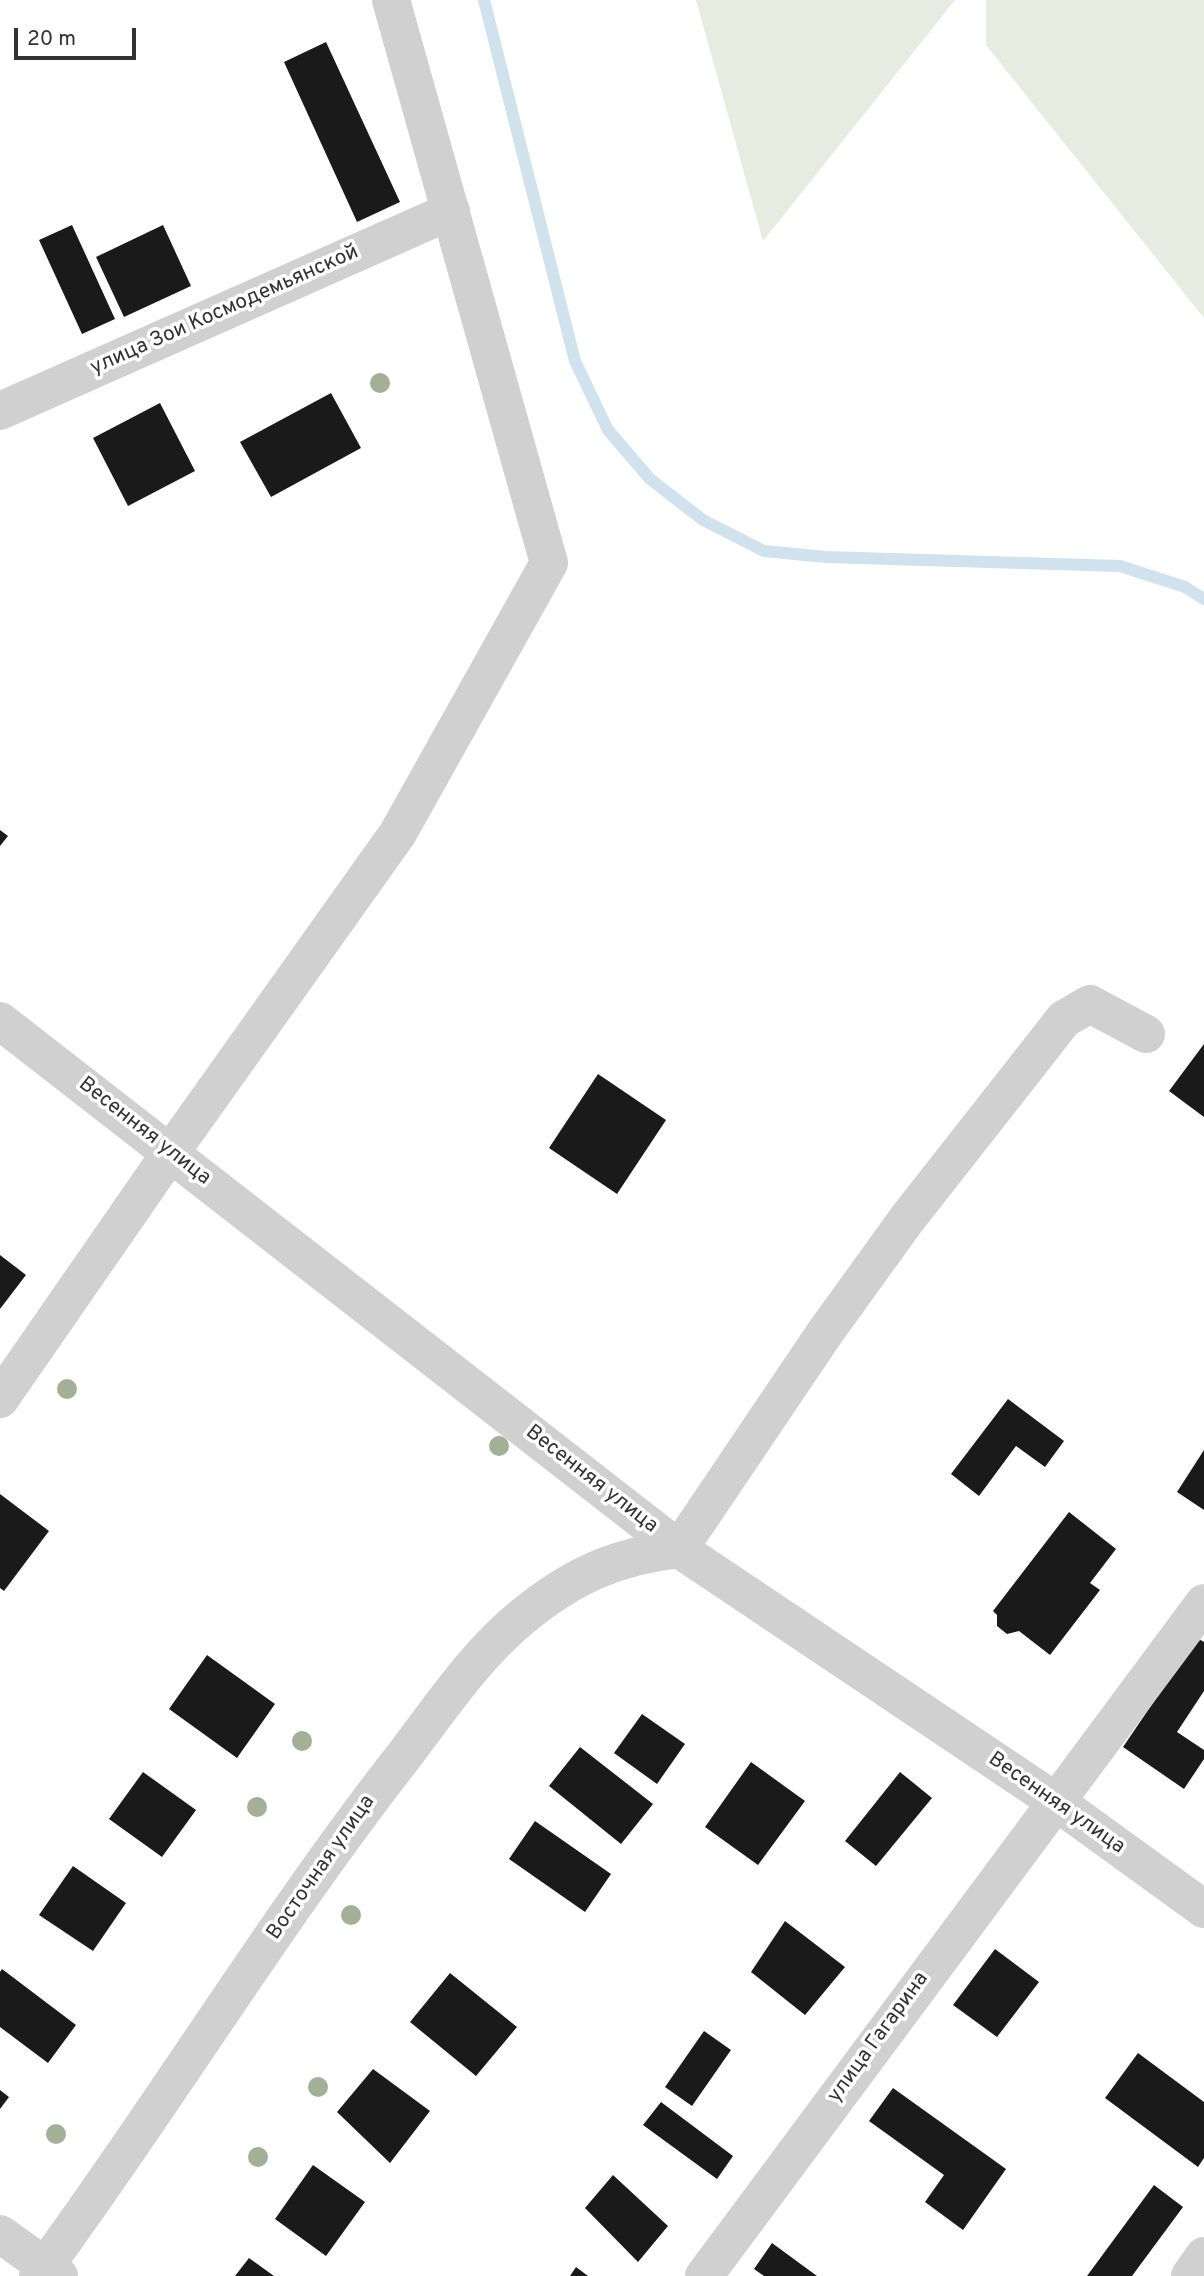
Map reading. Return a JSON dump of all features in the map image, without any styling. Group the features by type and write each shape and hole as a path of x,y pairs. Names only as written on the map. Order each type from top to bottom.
{"street":[{"path":"0,1399 171,1152 398,833 550,563 391,0"},
{"name":"улица Зои Космодемьянской","path":"0,411 451,211"},
{"path":"679,1549 824,1334 907,1219 1065,1019 1090,1004 1146,1034"},
{"name":"Весенняя улица","path":"0,1021 679,1549 1055,1801 1204,1909"},
{"name":"Восточная улица","path":"47,2273 360,1812 489,1647 523,1616 571,1583 602,1566 645,1553 679,1549"},
{"name":"улица Гагарина","path":"704,2276 1204,1603"},
{"path":"0,2234 47,2273"},
{"path":"1190,2276 1204,2256"}],"shaded area":[{"path":"696,0 955,0 763,241"},
{"path":"986,0 1204,0 1204,318 986,45"}],"building":[{"path":"326,42 400,202 357,222 284,62"},
{"path":"72,225 115,319 82,334 39,240"},
{"path":"163,225 191,286 124,317 96,257"},
{"path":"331,393 361,448 271,497 240,442"},
{"path":"160,403 195,471 128,506 93,438"},
{"path":"0,830 8,836 0,846"},
{"path":"1204,1044 1204,1117 1169,1091"},
{"path":"598,1074 666,1120 617,1194 549,1148"},
{"path":"0,1255 26,1275 0,1309"},
{"path":"1008,1399 1064,1441 1045,1467 1016,1446 979,1496 951,1474"},
{"path":"1204,1450 1204,1510 1177,1492"},
{"path":"0,1494 49,1531 4,1591 0,1588"},
{"path":"1069,1512 1116,1549 1090,1583 1100,1590 1050,1655 1019,1631 1007,1634 997,1626 997,1615 993,1611"},
{"path":"1197,1638 1204,1642 1204,1691 1177,1732 1204,1750 1204,1759 1184,1789 1123,1747"},
{"path":"207,1655 275,1704 237,1758 169,1709"},
{"path":"642,1714 685,1744 657,1784 614,1753"},
{"path":"580,1747 653,1804 621,1844 549,1786"},
{"path":"751,1762 805,1801 758,1865 705,1827"},
{"path":"143,1772 196,1810 162,1857 109,1819"},
{"path":"900,1772 932,1798 876,1866 845,1841"},
{"path":"535,1821 611,1874 585,1912 509,1859"},
{"path":"73,1866 126,1903 93,1951 39,1915"},
{"path":"785,1921 845,1967 805,2015 751,1972"},
{"path":"995,1949 1039,1982 997,2037 953,2005"},
{"path":"2,1969 76,2025 48,2063 0,2027"},
{"path":"450,1973 517,2027 476,2076 410,2022"},
{"path":"704,2031 731,2050 692,2106 665,2087"},
{"path":"1138,2053 1204,2102 1204,2158 1198,2167 1105,2098"},
{"path":"373,2069 430,2111 390,2163 337,2112"},
{"path":"893,2088 1006,2169 963,2230 925,2202 944,2175 869,2121"},
{"path":"0,2090 9,2097 0,2109"},
{"path":"661,2102 733,2156 717,2179 643,2125"},
{"path":"313,2165 365,2202 326,2256 275,2219"},
{"path":"613,2175 668,2226 638,2262 585,2208"},
{"path":"1154,2185 1183,2207 1132,2276 1087,2276"},
{"path":"772,2243 817,2276 764,2276 754,2269"},
{"path":"249,2258 274,2276 235,2276"},
{"path":"576,2267 588,2276 570,2276"}],"waterway":[{"path":"484,0 575,361 608,430 650,479 703,520 764,551 826,557 1120,566 1185,587 1204,599"}]}
